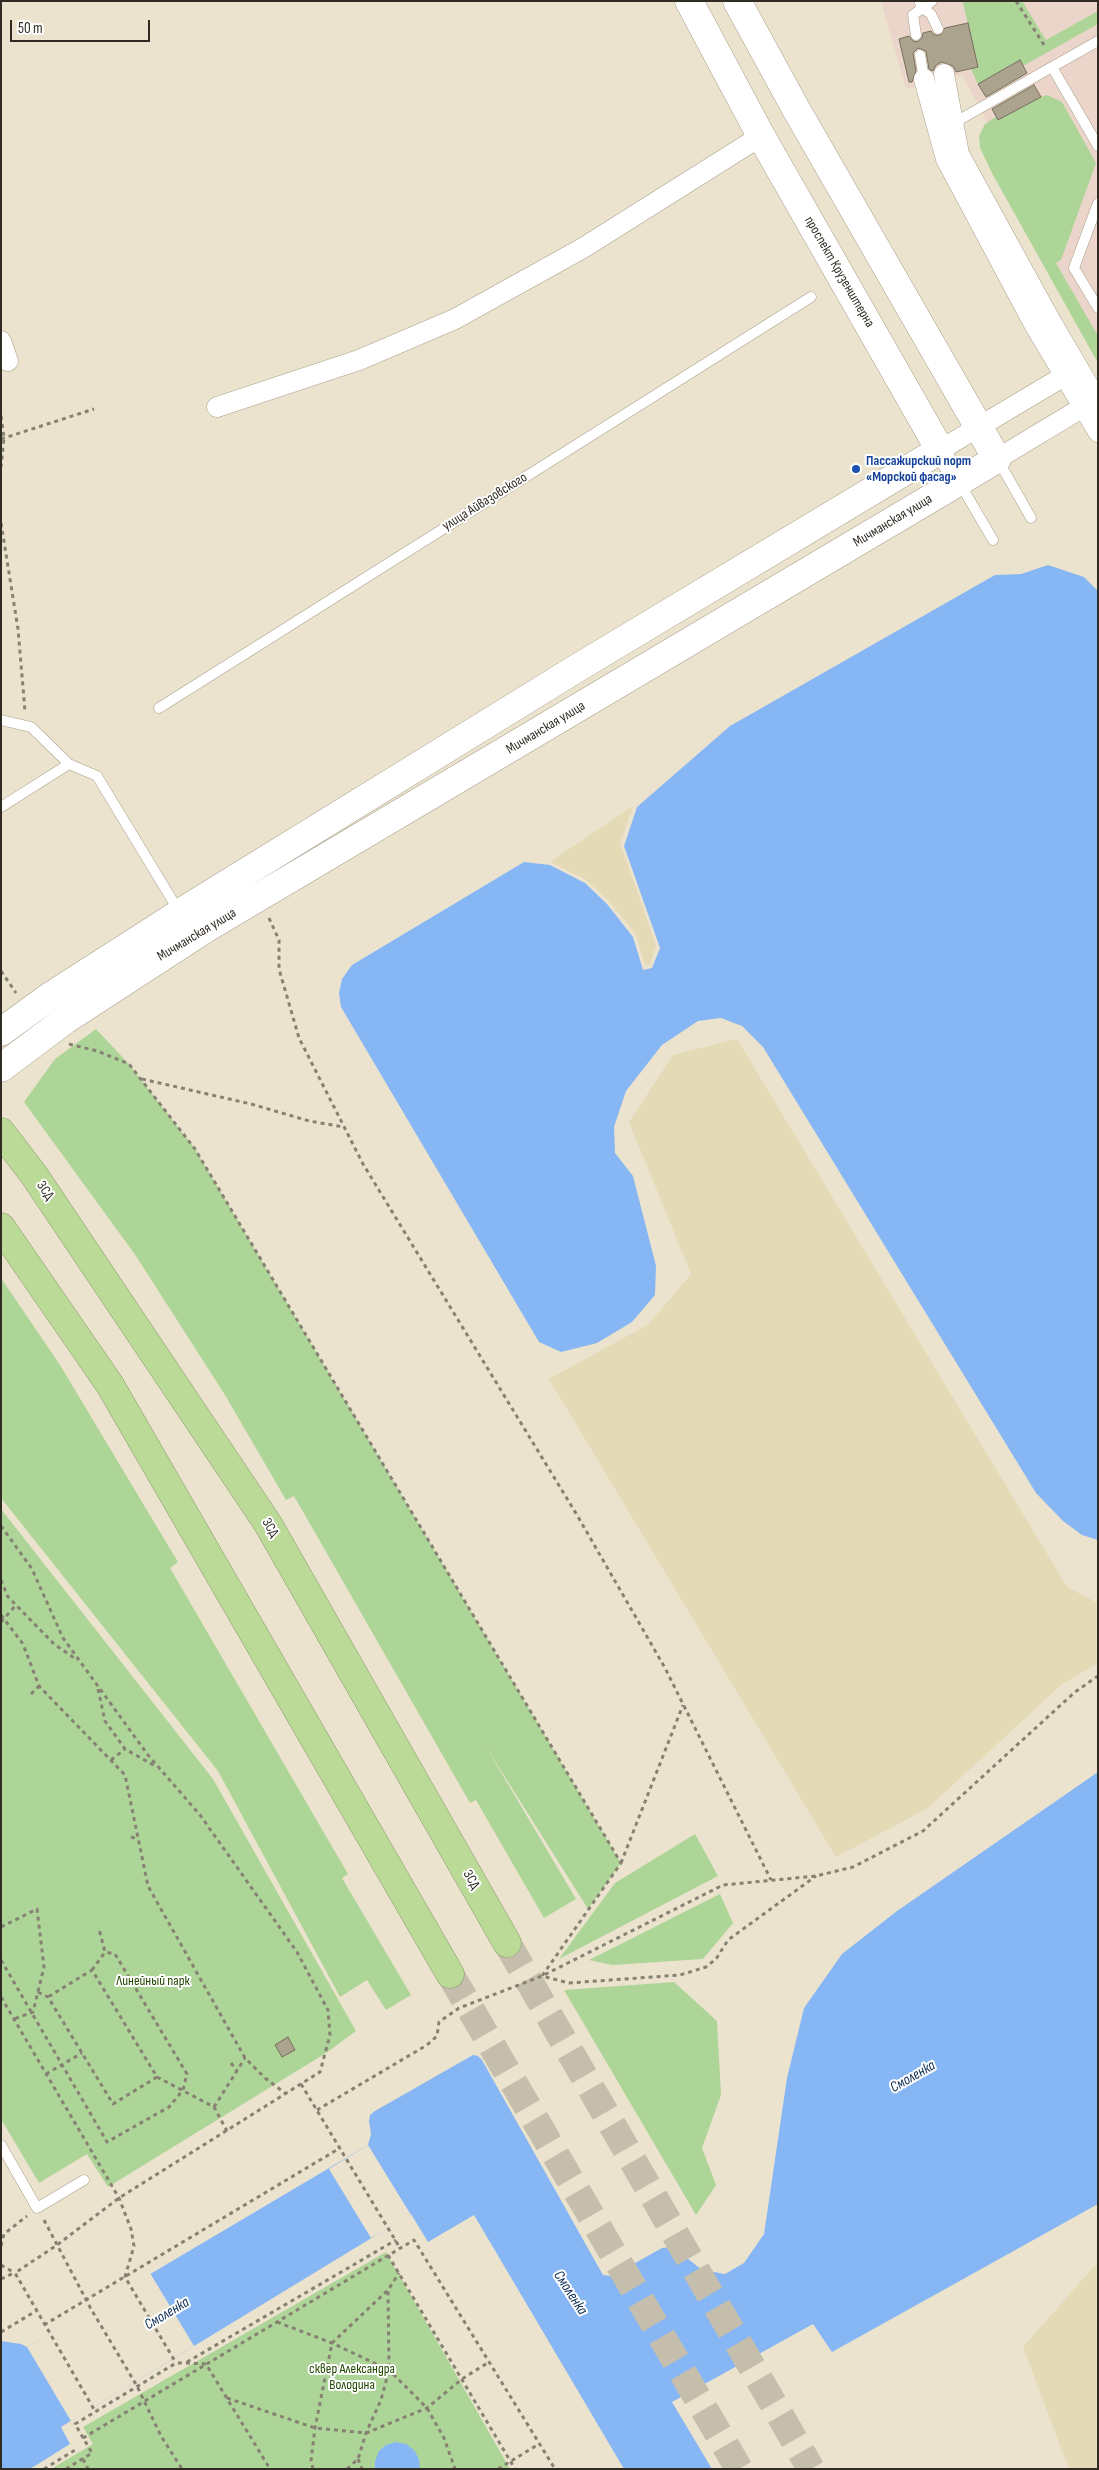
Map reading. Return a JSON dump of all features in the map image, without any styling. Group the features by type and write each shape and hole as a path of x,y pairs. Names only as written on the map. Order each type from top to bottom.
{"highway":[{"name":"ЗСД","path":"1,1132 34,1175 268,1524 507,1944"},
{"path":"1,1226 110,1386 450,1974"}],"main road":[{"name":"проспект Крузенштерна","path":"688,1 761,136 940,450"},
{"path":"737,1 801,117 997,459"},
{"name":"Мичманская улица","path":"12,1014 180,913 579,667 940,450"},
{"name":"Мичманская улица","path":"1,1068 51,1041 125,979 198,933 997,459"}],"street":[{"path":"944,74 945,126"},
{"path":"924,79 945,126 1071,372 1092,403 1098,432"},
{"path":"217,407 359,360 455,319 583,248 761,136"},
{"path":"1,341 4,362"},
{"name":"Мичманская улица","path":"940,450 1071,372"},
{"name":"Мичманская улица","path":"997,459 1092,403"},
{"name":"проспект Крузенштерна","path":"940,450 958,481"}],"lane":[{"path":"916,35 913,15 920,4 932,1"},
{"path":"920,4 930,14 938,29"},
{"path":"945,126 1098,40"},
{"path":"920,55 924,79"},
{"path":"1052,67 1098,146"},
{"path":"1096,211 1074,268 1098,308"},
{"name":"улица Айвазовского","path":"159,708 812,297"},
{"path":"997,459 1031,518"},
{"name":"проспект Крузенштерна","path":"958,481 993,540"},
{"path":"1,720 31,728 69,764 97,776 180,913"},
{"path":"1,807 69,764"},
{"path":"1,2145 38,2208 84,2180"}],"path":[{"path":"1016,1 1046,48"},
{"path":"3,439 94,409"},
{"path":"1,416 3,439 1,467"},
{"path":"1,523 18,629 24,709 31,728"},
{"path":"266,912 279,940 279,969 299,1038 344,1128 363,1164 582,1524 665,1668 772,1880"},
{"path":"1,971 12,1014"},
{"path":"51,1041 97,1050 129,1064 195,1149 621,1863"},
{"path":"141,1079 251,1104 309,1121 344,1128"},
{"path":"1,1526 32,1569 63,1638 160,1769 200,1815 297,1952 328,2010 330,2035 320,2072 119,2198 57,2245 15,2273 1,2279"},
{"path":"1,1580 8,1597 54,1644 80,1662"},
{"path":"1,1622 16,1605"},
{"path":"1,1615 23,1644 39,1686 125,1775 148,1886 245,2058 265,2078 286,2094"},
{"path":"317,2110 427,2044 438,2036 439,2022 459,2008 542,1976 723,1886 816,1876 853,1867 923,1831 1075,1692 1098,1676"},
{"path":"32,1694 39,1686"},
{"path":"98,1686 105,1721 125,1749 160,1769"},
{"path":"542,1976 621,1863 684,1704"},
{"path":"111,1760 125,1749"},
{"path":"131,1837 138,1840"},
{"path":"542,1976 569,1983 680,1975 706,1967 716,1959 728,1940 816,1876"},
{"path":"1,1927 37,1909 44,1967 33,2012"},
{"path":"99,1929 105,1952"},
{"path":"48,1996 92,1970 105,1952"},
{"path":"1,1960 107,2142 169,2107 183,2090 187,2074 115,1954 105,1952"},
{"path":"92,1970 157,2077 214,2107 227,2131"},
{"path":"38,1992 48,1996 114,2104 157,2077"},
{"path":"1,1997 119,2198 131,2229 134,2246 125,2277 176,2363"},
{"path":"14,2019 33,2012"},
{"path":"46,2074 82,2052"},
{"path":"214,2107 245,2058"},
{"path":"231,2063 237,2071"},
{"path":"301,2084 400,2248"},
{"path":"44,2325 340,2148"},
{"path":"1,2246 4,2234 38,2208 92,2309 137,2386 161,2436 182,2469"},
{"path":"186,2363 396,2240"},
{"path":"83,2438 414,2240 555,2469"},
{"path":"388,2255 515,2469"},
{"path":"1,2265 15,2273 95,2412"},
{"path":"313,2469 311,2461 314,2428 332,2343 388,2290 399,2273"},
{"path":"347,2469 358,2459 366,2433 381,2400 389,2370 388,2290"},
{"path":"1,2332 36,2312"},
{"path":"277,2322 332,2343 389,2370 427,2408 444,2438 455,2469"},
{"path":"227,2398 314,2428 366,2433 427,2408 462,2379 489,2362"},
{"path":"66,2469 92,2453 76,2424 176,2363 206,2364"},
{"path":"206,2364 270,2469"},
{"path":"498,2469 540,2444"},
{"path":"44,2469 75,2450"},
{"path":"83,2459 88,2469"},
{"path":"358,2459 362,2469"}],"shaded area":[{"path":"881,1 1098,1 1098,336 1056,263 1061,260 962,75 906,89"}],"green space":[{"path":"965,1 1022,1 1046,40 1098,11 1098,24 1023,66 1020,61 978,84 971,69 978,67 963,3"},
{"path":"1047,95 1062,102 1096,163 1061,260 1056,263 1098,336 1098,363 993,175 980,148 979,136 985,124 1011,107"},
{"path":"96,1029 129,1064 195,1149 621,1863 588,1909 486,1747 576,1899 544,1918 476,1800 470,1803 294,1496 286,1500 225,1395 136,1256 24,1102 55,1059"},
{"path":"1,1278 60,1365 178,1562 170,1568 348,1874 342,1878 411,1995 386,2010 367,1980 340,1997 218,1771 1,1498"},
{"name":"Линейный парк","path":"1,1509 213,1779 356,2031 326,2053 108,2187 87,2154 39,2183 1,2119"},
{"path":"695,1834 718,1876 559,1959 615,1883"},
{"path":"720,1894 733,1923 703,1959 612,1965 589,1960"},
{"path":"674,1982 717,2021 721,2095 702,2148 716,2185 696,2215 564,1990"},
{"name":"сквер Александра Володина","path":"386,2252 510,2469 51,2469 93,2444 83,2427"}],"sand":[{"path":"633,806 620,843 656,945 650,965 645,965 636,935 610,902 585,879 550,862"},
{"path":"737,1039 1067,1587 1098,1603 1098,1663 1061,1685 928,1808 836,1857 549,1379 649,1324 691,1274 629,1122 673,1055"},
{"path":"1098,2262 1098,2469 1069,2469 1023,2347"}],"water":[{"path":"1048,565 1084,577 1098,591 1098,1540 1082,1535 1063,1521 1036,1493 763,1047 742,1026 721,1018 698,1021 662,1045 626,1091 614,1127 615,1153 633,1176 656,1266 655,1295 632,1322 597,1343 561,1352 539,1342 341,1007 339,993 342,979 352,965 524,862 550,865 585,883 607,904 633,937 643,970 652,968 660,948 624,846 637,807 730,726 995,575 1021,574"},
{"name":"Смоленка","path":"1098,1772 1098,2204 832,2352 813,2324 672,2402 712,2469 624,2469 474,2215 428,2242 411,2214 61,2427 70,2444 30,2469 1,2469 1,2341 21,2344 27,2347 368,2145 371,2134 370,2115 473,2055 478,2056 482,2060 603,2275 610,2276 662,2248 673,2247 702,2270 725,2274 744,2263 764,2234 787,2078 804,2008 842,1954 897,1911"},
{"path":"396,2442 406,2444 414,2450 419,2459 420,2469 375,2469 375,2461 379,2451 386,2445"}],"pier":[{"path":"368,2145 411,2215 371,2238 329,2169"},
{"path":"150,2273 194,2346 71,2421 27,2347"}],"building":[{"path":"968,23 978,67 956,72 953,66 942,62 936,65 933,71 929,69 926,51 918,48 913,53 916,71 912,82 909,82 899,39 909,36 913,41 917,42 922,38 923,33 931,31 934,35 940,35 945,28"},
{"path":"1020,60 1027,73 986,97 978,84"},
{"path":"1034,85 1041,97 998,120 992,109"},
{"path":"288,2037 295,2050 282,2057 275,2045"}],"tunnel":[{"path":"507,1943 811,2469"},
{"path":"450,1974 739,2469"}],"place":[{"name":"Пассажирский порт «Морской фасад»","path":"856,469"}]}
